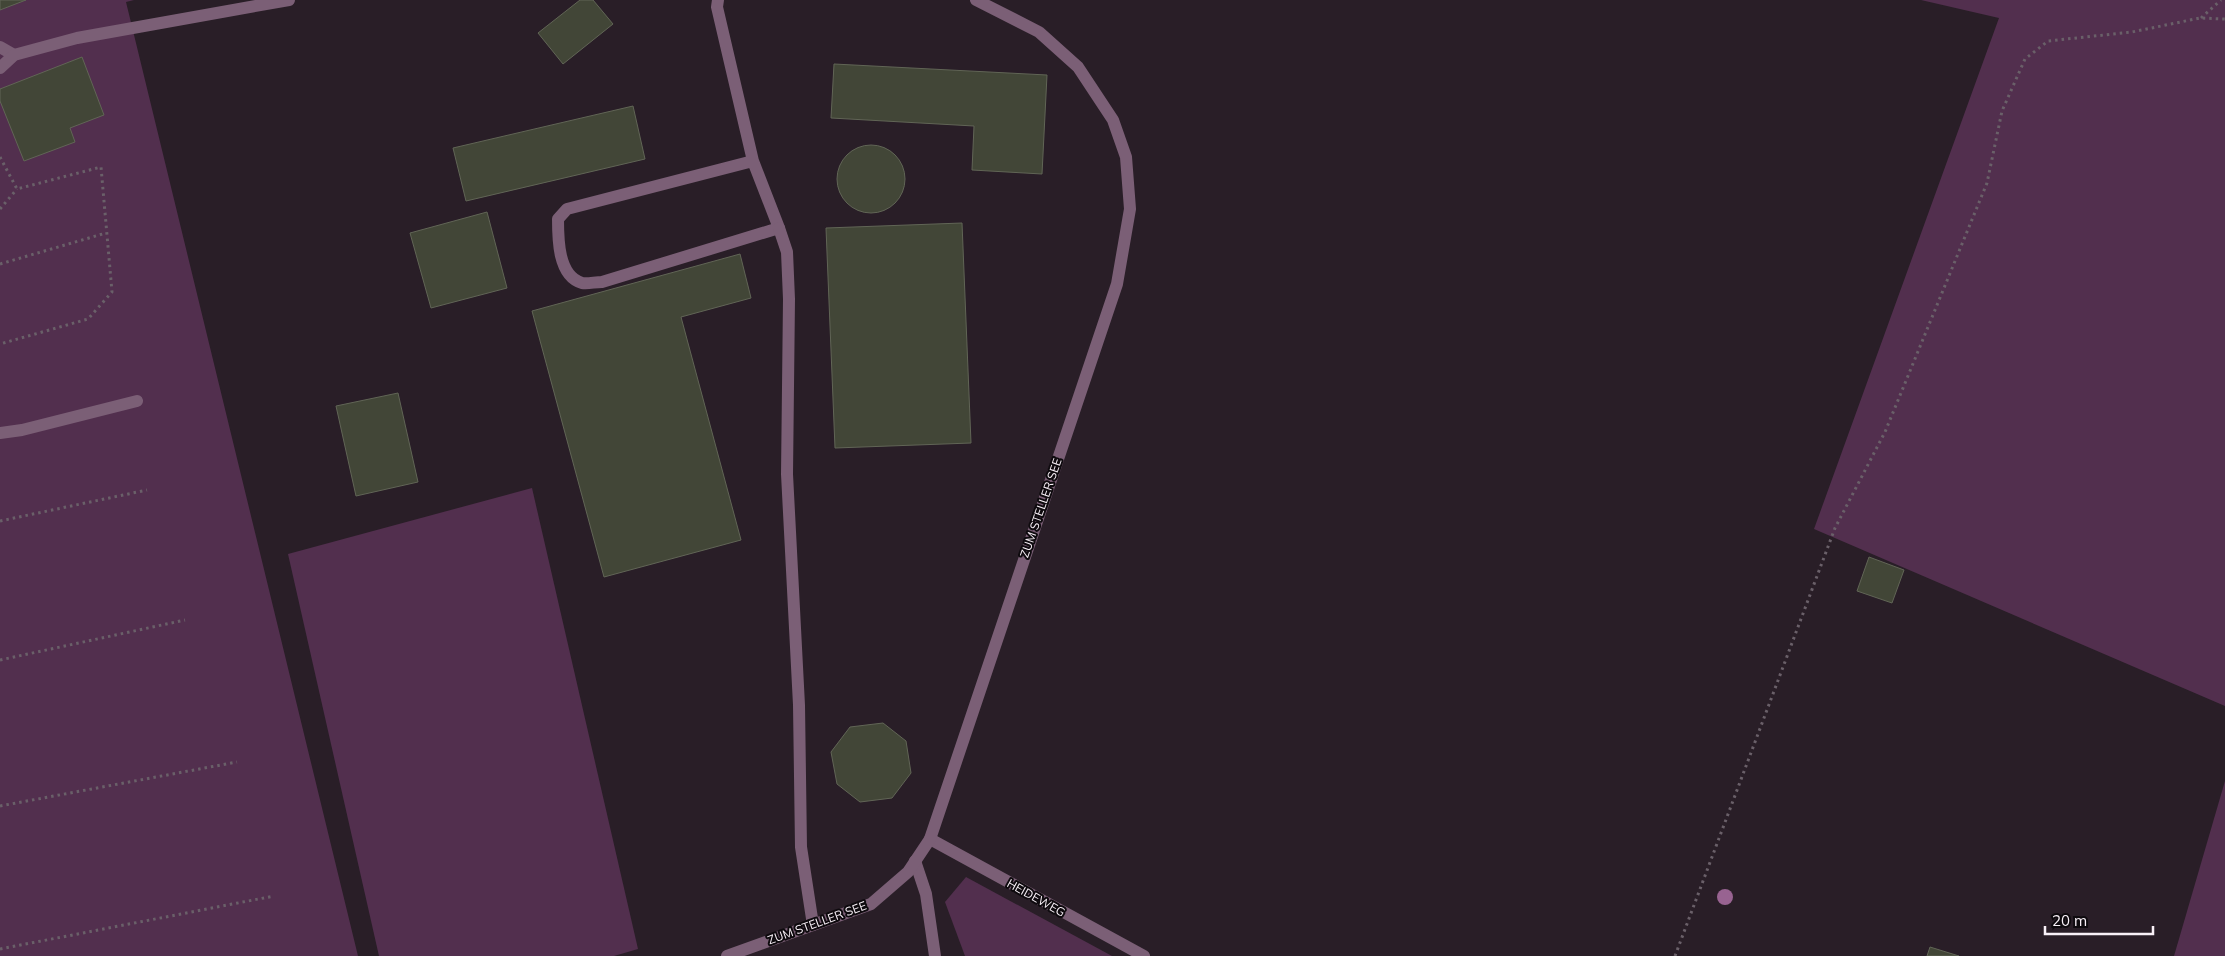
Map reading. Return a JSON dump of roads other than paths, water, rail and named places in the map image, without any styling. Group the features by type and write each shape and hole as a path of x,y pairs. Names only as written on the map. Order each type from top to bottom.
{"street":[{"path":"0,68 14,55 77,38 290,0"},
{"path":"718,0 753,161 787,252 789,299 788,474 799,705 801,847 813,925"},
{"name":"ZUM STELLER SEE","path":"727,956 871,904 908,872 930,839 1118,284 1130,209 1126,157 1113,120 1078,67 1039,32 976,0"},
{"path":"0,47 14,55"},
{"path":"753,161 567,209 558,220 560,252 565,265 573,279 584,284 602,282 779,228"},
{"path":"0,433 22,430 137,401"},
{"name":"HEIDEWEG","path":"930,839 1144,956"},
{"path":"915,860 926,894 935,956"}]}
